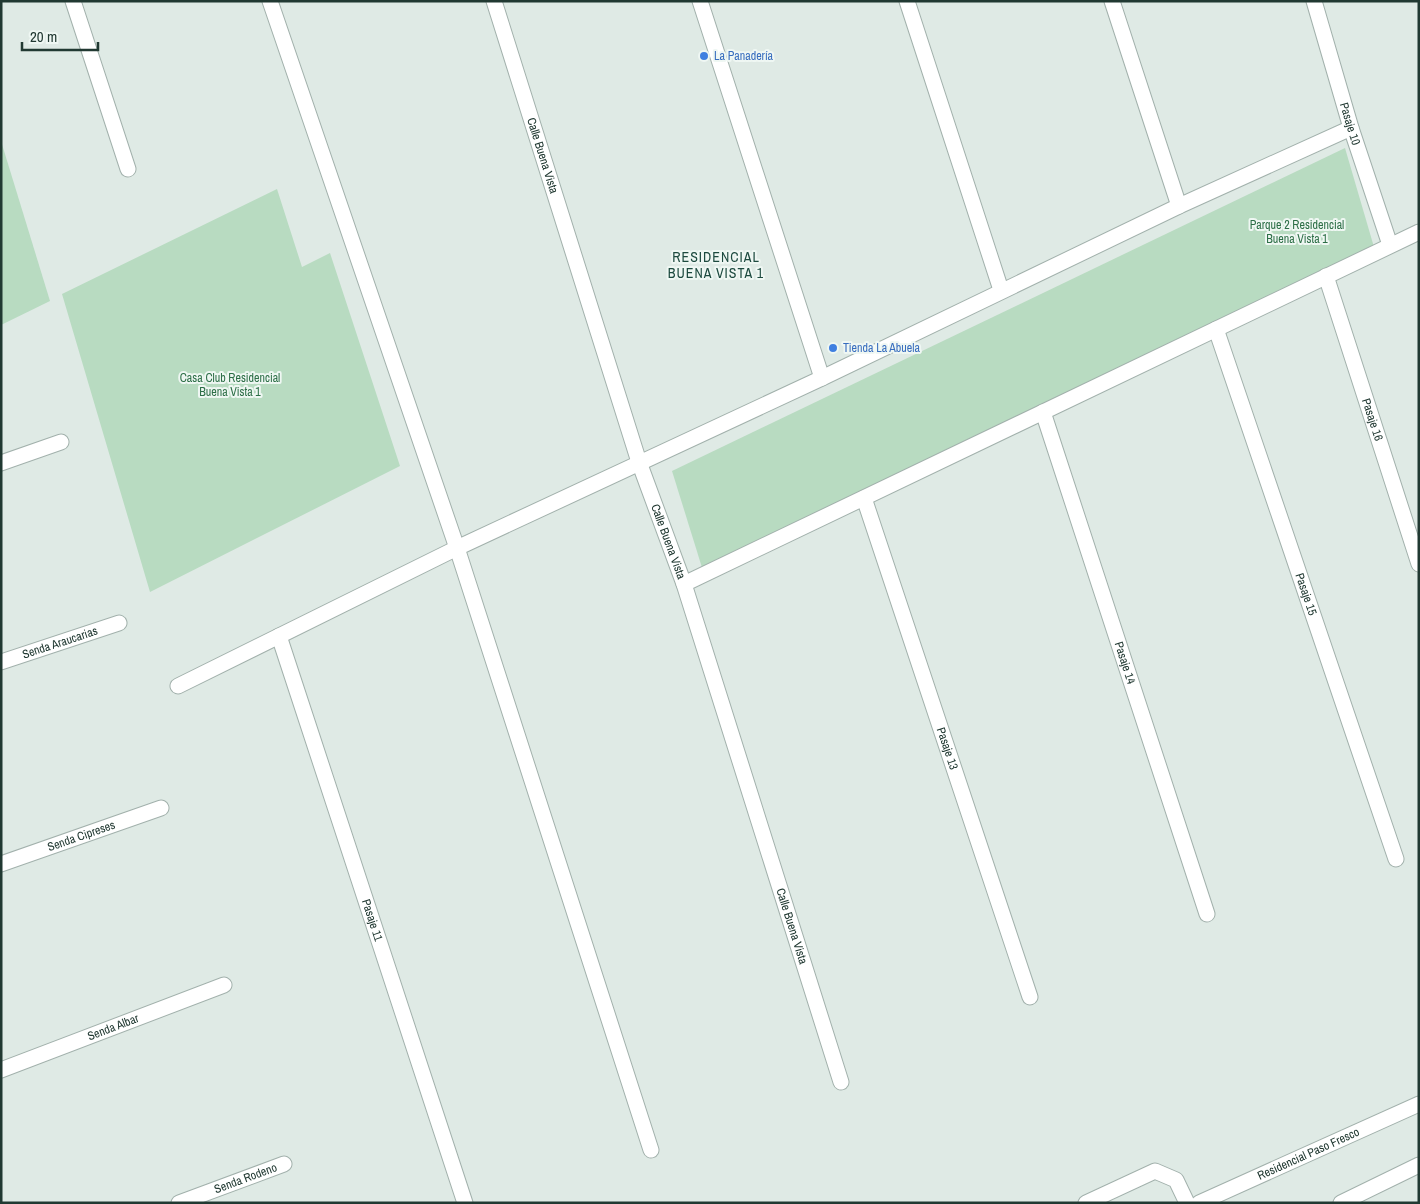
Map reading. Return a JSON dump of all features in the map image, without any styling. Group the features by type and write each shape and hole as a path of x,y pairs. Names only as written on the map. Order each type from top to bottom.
{"street":[{"path":"72,1 128,169"},
{"path":"270,1 457,548 651,1150"},
{"name":"Calle Buena Vista","path":"494,1 639,462 684,584 841,1082"},
{"path":"700,1 822,378"},
{"path":"907,1 1001,290"},
{"path":"1112,1 1179,206"},
{"name":"Pasaje 10","path":"1314,1 1390,245"},
{"path":"178,686 457,548 822,378 1001,290 1179,206 1352,128"},
{"path":"684,584 1419,232"},
{"name":"Pasaje 16","path":"1326,276 1419,564"},
{"name":"Pasaje 15","path":"1216,329 1396,859"},
{"name":"Pasaje 14","path":"1043,412 1207,914"},
{"path":"1,463 61,442"},
{"name":"Pasaje 13","path":"864,498 1030,998"},
{"name":"Senda Araucarias","path":"1,662 119,624"},
{"name":"Pasaje 11","path":"279,636 465,1203"},
{"name":"Senda Cipreses","path":"1,864 161,808"},
{"name":"Senda Albar","path":"1,1070 224,985"},
{"name":"Residencial Paso Fresco","path":"1199,1203 1419,1104"},
{"name":"Senda Rodeno","path":"179,1203 284,1164"},
{"path":"1341,1203 1419,1165"},
{"path":"1086,1203 1155,1171 1176,1180 1186,1203"}],"green space":[{"path":"1,141 50,301 1,325"},
{"name":"Parque 2 Residencial Buena Vista 1","path":"1345,148 1376,254 704,574 672,471"},
{"name":"Casa Club Residencial Buena Vista 1","path":"277,189 302,267 330,253 400,466 150,592 62,294"}],"place":[{"name":"La Panadería","path":"704,56"},
{"name":"Tienda La Abuela","path":"833,348"}],"district":[{"name":"RESIDENCIAL BUENA VISTA 1","path":"716,266"}]}
